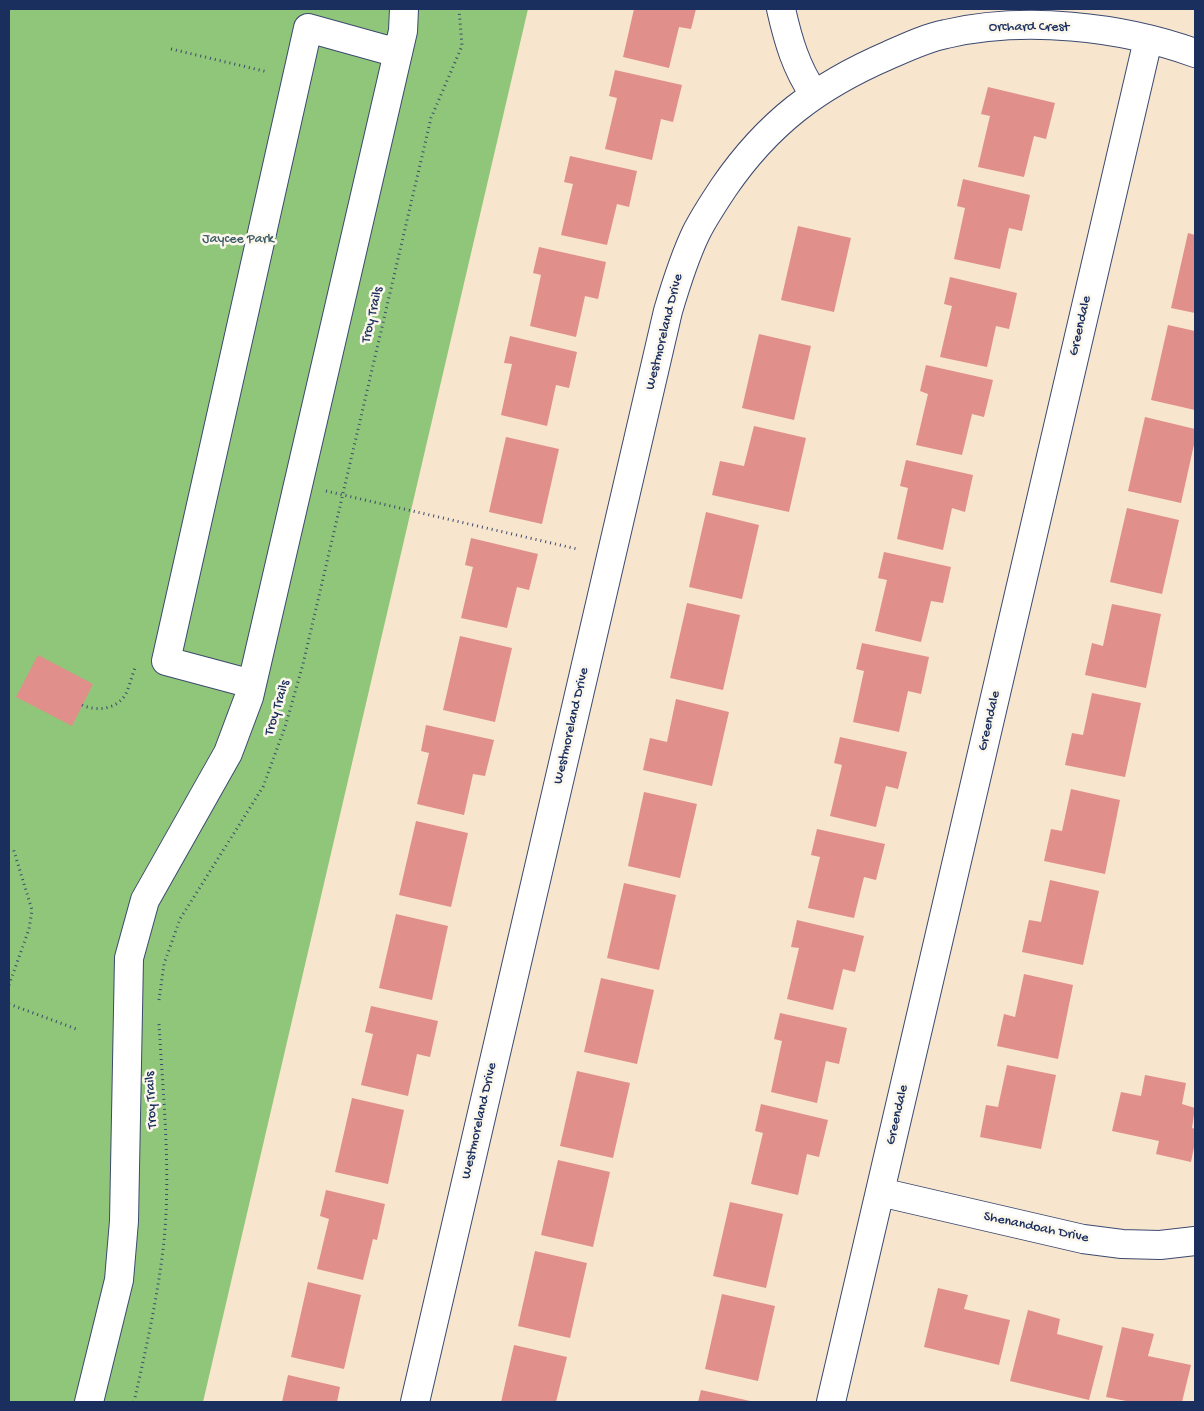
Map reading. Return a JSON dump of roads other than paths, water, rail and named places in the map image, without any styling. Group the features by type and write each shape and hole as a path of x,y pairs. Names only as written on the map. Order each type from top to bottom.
{"street":[{"path":"89,1402 119,1280 124,1221 129,958 145,900 228,754 249,697 403,31 404,9"},
{"path":"781,9 795,59 803,78 814,94"},
{"name":"Orchard Crest","path":"814,94 844,76 903,49 944,34 977,28 1013,25 1084,28 1148,40 1195,52"},
{"path":"252,684 166,661 308,28 398,53"},
{"name":"Greendale","path":"831,1402 1148,40"},
{"name":"Westmoreland Drive","path":"415,1402 668,311 680,270 696,232 737,167 776,125 814,94"},
{"name":"Shenandoah Drive","path":"880,1192 1083,1239 1122,1244 1160,1245 1195,1242"}],"park label":[{"name":"Jaycee Park","path":"238,240"}]}
